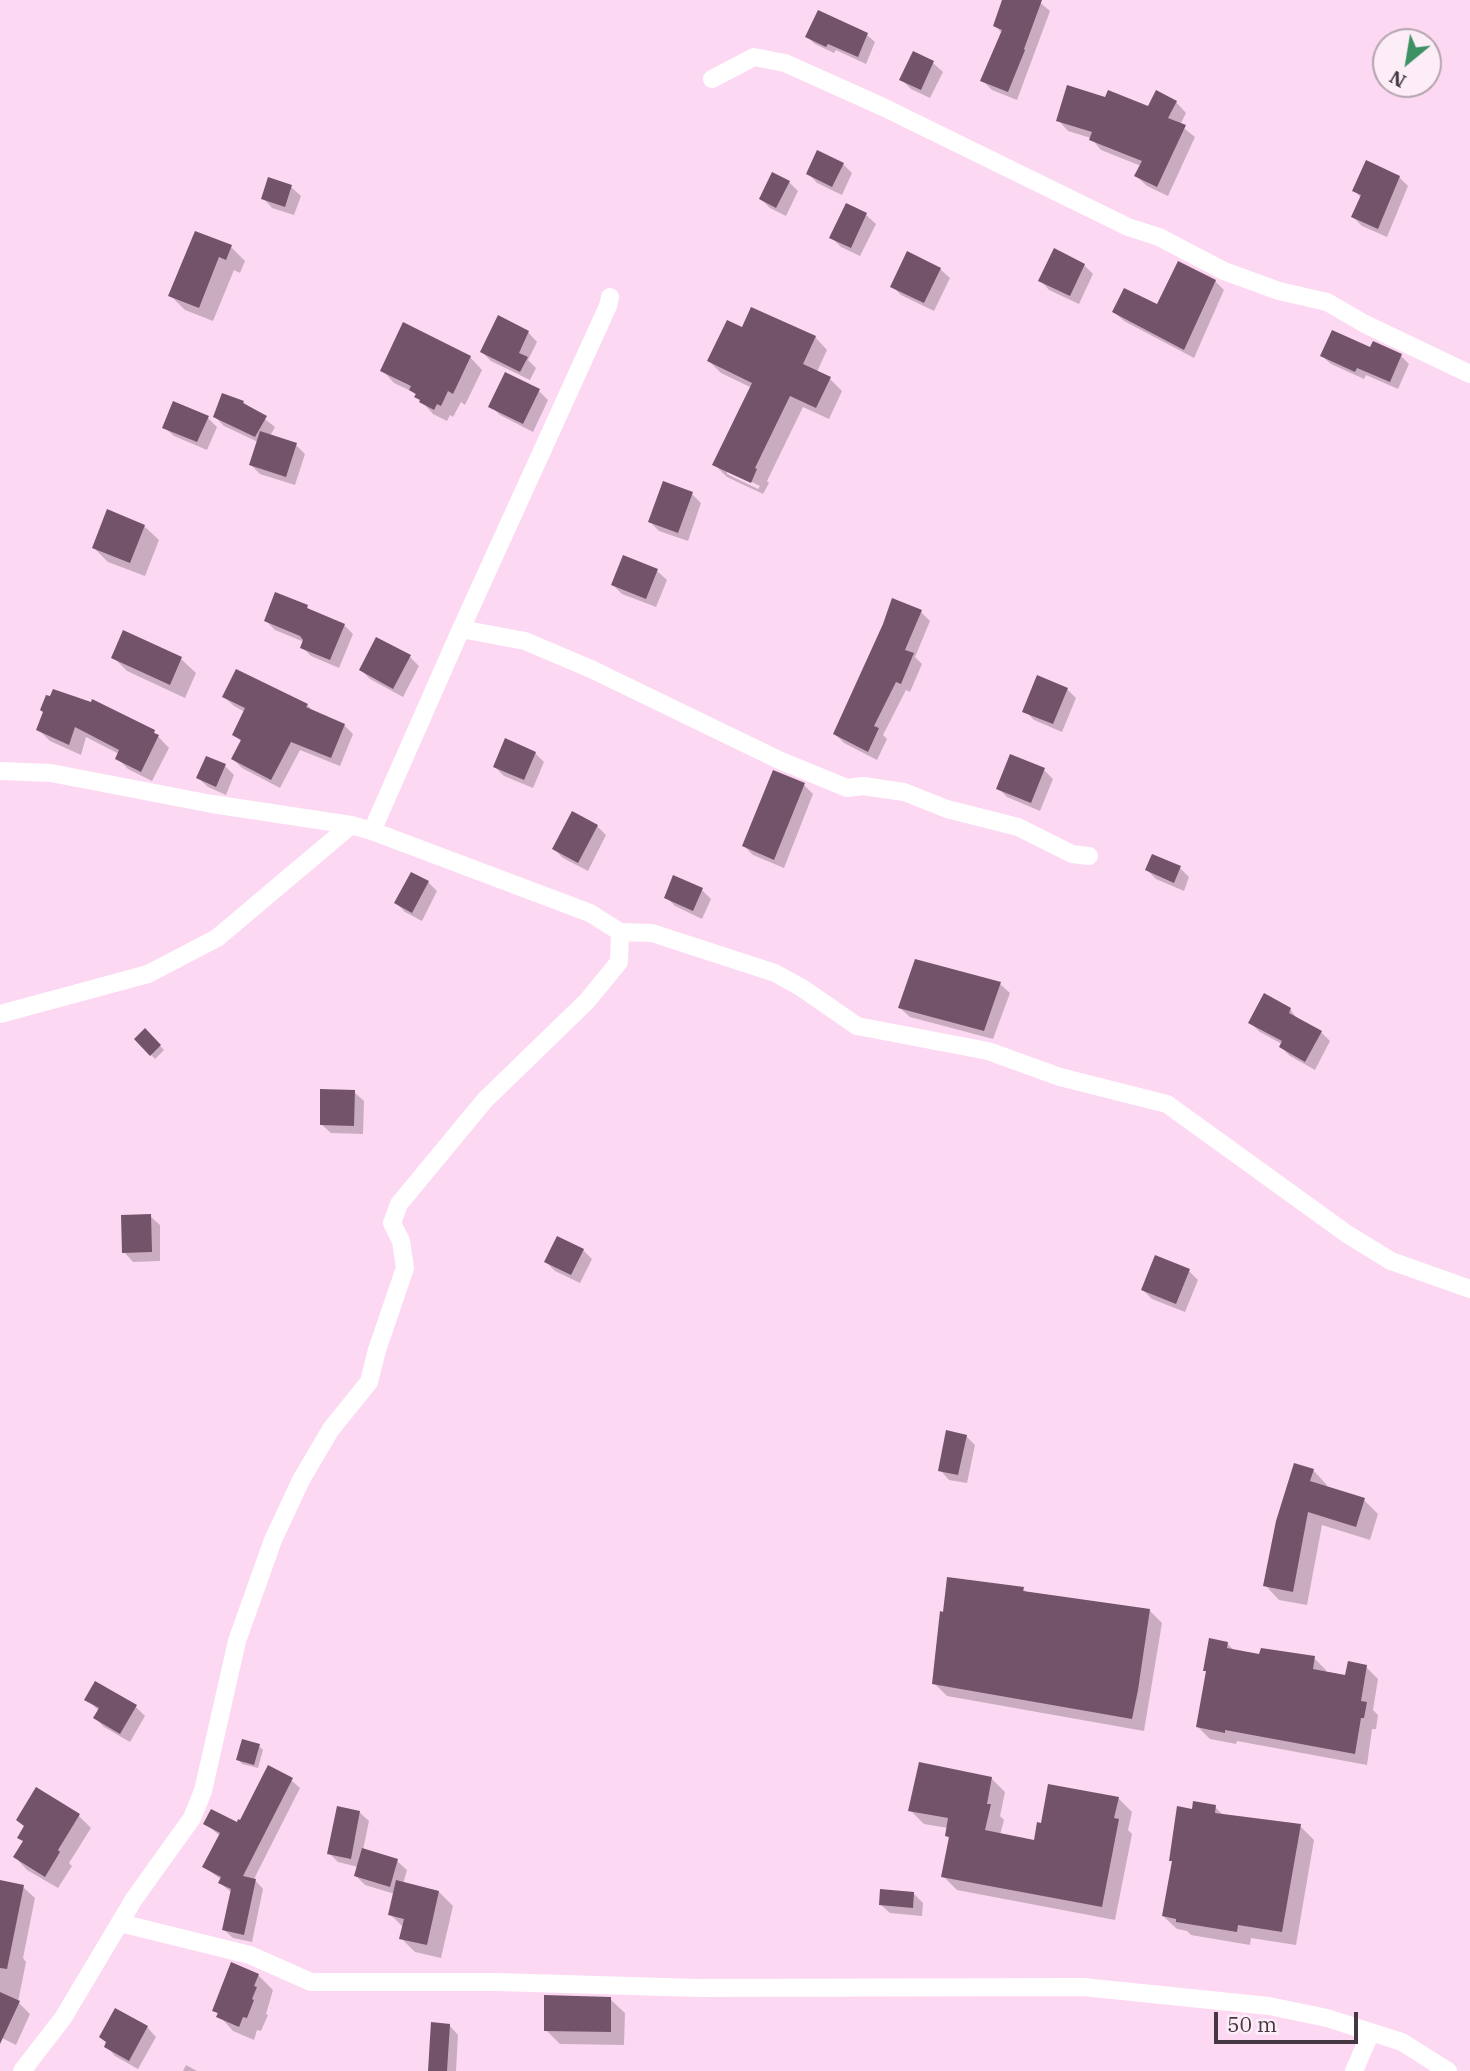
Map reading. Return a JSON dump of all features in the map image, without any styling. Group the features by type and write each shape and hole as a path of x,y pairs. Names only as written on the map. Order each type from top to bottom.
{"street":[{"path":"712,79 754,57 785,63 883,107 1128,227 1159,237 1224,271 1279,291 1327,302 1366,324 1470,374"},
{"path":"372,831 610,297"},
{"path":"461,629 526,640 779,760 847,788 863,786 904,792 947,809 1018,827 1072,854 1089,856"},
{"path":"0,771 51,773 212,804 351,825 590,913 620,932 652,933 775,974 802,988 858,1026 988,1051 1060,1077 1167,1104 1346,1234 1391,1261 1470,1289"},
{"path":"0,1014 148,974 217,938 351,825"},
{"path":"22,2071 76,1999 120,1923 192,1818 204,1791 237,1641 273,1540 301,1480 331,1429 369,1382 405,1268 401,1241 392,1223 399,1204 485,1100 587,1001 620,962 620,932"},
{"path":"120,1923 250,1955 311,1982 497,1982 698,1988 1083,1987 1269,2006 1327,2018 1402,2042 1448,2071"},
{"path":"1354,2071 1371,2032"}],"building":[{"path":"1002,0 1042,0 1008,92 980,81 1002,30 993,26"},
{"path":"818,10 868,33 858,57 805,37"},
{"path":"913,51 934,61 921,90 899,80"},
{"path":"1067,85 1105,97 1108,90 1148,106 1156,90 1177,101 1168,118 1186,125 1157,187 1134,176 1142,161 1089,140 1092,132 1056,121"},
{"path":"817,150 844,163 832,187 806,174"},
{"path":"1366,160 1400,176 1378,229 1351,217 1361,195 1352,191"},
{"path":"772,172 790,181 776,208 759,199"},
{"path":"268,177 292,185 285,207 261,199"},
{"path":"846,203 867,213 851,248 829,238"},
{"path":"195,231 232,245 226,260 219,257 199,308 168,296"},
{"path":"1054,248 1085,264 1070,296 1038,281"},
{"path":"907,251 941,268 924,303 890,287"},
{"path":"1178,261 1216,280 1184,350 1112,312 1124,288 1157,304"},
{"path":"751,307 816,336 803,364 831,377 816,408 790,396 755,468 757,469 751,483 712,465 752,383 707,361 727,320 742,327"},
{"path":"498,315 529,331 519,353 528,357 520,372 480,352"},
{"path":"403,322 471,356 453,394 448,391 441,406 437,404 434,410 414,397 416,394 409,390 411,386 380,371"},
{"path":"1332,330 1370,347 1373,341 1402,354 1390,382 1357,368 1355,372 1320,356"},
{"path":"505,372 540,389 523,424 488,407"},
{"path":"222,393 244,401 243,403 267,416 255,437 213,417"},
{"path":"173,401 209,416 197,442 162,428"},
{"path":"260,431 297,443 286,477 249,465"},
{"path":"663,481 693,492 678,533 648,522"},
{"path":"107,509 145,525 130,563 92,548"},
{"path":"623,555 658,569 646,599 611,585"},
{"path":"275,592 345,624 330,660 300,648 303,640 300,636 264,621"},
{"path":"892,598 922,610 905,650 914,653 901,684 896,682 874,726 879,728 868,752 833,734"},
{"path":"123,630 182,657 170,685 111,658"},
{"path":"376,637 411,655 393,689 359,670"},
{"path":"236,669 308,704 306,707 345,724 331,758 291,742 271,780 231,759 241,740 232,735 245,708 222,697"},
{"path":"1037,675 1068,688 1053,724 1022,712"},
{"path":"53,689 91,702 92,699 155,730 154,733 159,735 141,772 115,759 119,750 75,727 69,745 36,730 46,695 50,696"},
{"path":"505,738 536,752 524,780 493,767"},
{"path":"1010,754 1045,768 1031,803 996,789"},
{"path":"206,756 226,764 216,787 196,778"},
{"path":"773,770 805,783 774,860 742,846"},
{"path":"572,811 598,825 578,863 552,849"},
{"path":"1152,854 1181,866 1174,883 1145,870"},
{"path":"411,872 429,881 412,913 394,903"},
{"path":"673,875 703,888 693,911 664,898"},
{"path":"915,959 1001,982 984,1031 898,1008"},
{"path":"1264,993 1291,1008 1289,1013 1322,1031 1305,1062 1279,1047 1282,1041 1248,1023"},
{"path":"145,1028 161,1045 150,1056 134,1039"},
{"path":"320,1089 355,1090 354,1126 320,1125"},
{"path":"151,1214 152,1252 122,1253 121,1215"},
{"path":"557,1236 584,1249 571,1275 544,1262"},
{"path":"1155,1255 1190,1269 1176,1304 1141,1290"},
{"path":"946,1430 967,1435 958,1475 938,1471"},
{"path":"1294,1463 1314,1469 1310,1481 1365,1498 1356,1527 1308,1512 1293,1592 1263,1586 1276,1521"},
{"path":"947,1577 1024,1587 1023,1591 1150,1609 1132,1719 932,1684 940,1611 943,1612"},
{"path":"1209,1638 1228,1642 1227,1648 1259,1654 1261,1648 1315,1656 1313,1669 1345,1675 1348,1661 1367,1665 1361,1701 1367,1702 1364,1718 1361,1718 1355,1754 1196,1727"},
{"path":"95,1681 137,1705 120,1734 93,1718 99,1708 84,1700"},
{"path":"242,1739 260,1744 254,1765 236,1760"},
{"path":"919,1762 992,1777 987,1804 991,1804 985,1830 1034,1840 1037,1822 1041,1823 1048,1784 1119,1797 1114,1818 1119,1819 1102,1907 941,1877 949,1837 945,1836 948,1818 908,1811"},
{"path":"268,1765 293,1778 243,1876 256,1879 244,1935 222,1930 231,1889 218,1883 221,1877 202,1867 220,1833 203,1824 211,1809 237,1822 240,1820"},
{"path":"36,1787 80,1814 45,1877 13,1857 23,1841 17,1838 24,1826 16,1820"},
{"path":"1193,1801 1216,1805 1215,1813 1301,1824 1282,1932 1238,1925 1237,1932 1176,1922 1176,1919 1162,1916 1172,1861 1169,1861 1177,1806 1192,1809"},
{"path":"337,1806 360,1811 351,1859 327,1854"},
{"path":"362,1848 398,1859 390,1887 354,1876"},
{"path":"0,1880 24,1885 7,1969 0,1968"},
{"path":"396,1880 439,1891 427,1945 399,1939 404,1919 388,1915"},
{"path":"880,1889 914,1892 913,1908 879,1905"},
{"path":"231,1962 259,1974 254,1986 257,1987 252,1999 254,2000 247,2018 243,2017 239,2027 216,2017 218,2013 212,2011"},
{"path":"0,1992 20,2001 0,2044"},
{"path":"544,1995 611,1997 611,2032 544,2031"},
{"path":"115,2008 148,2026 129,2061 104,2047 106,2042 99,2037"},
{"path":"431,2022 450,2024 447,2071 428,2071"}]}
